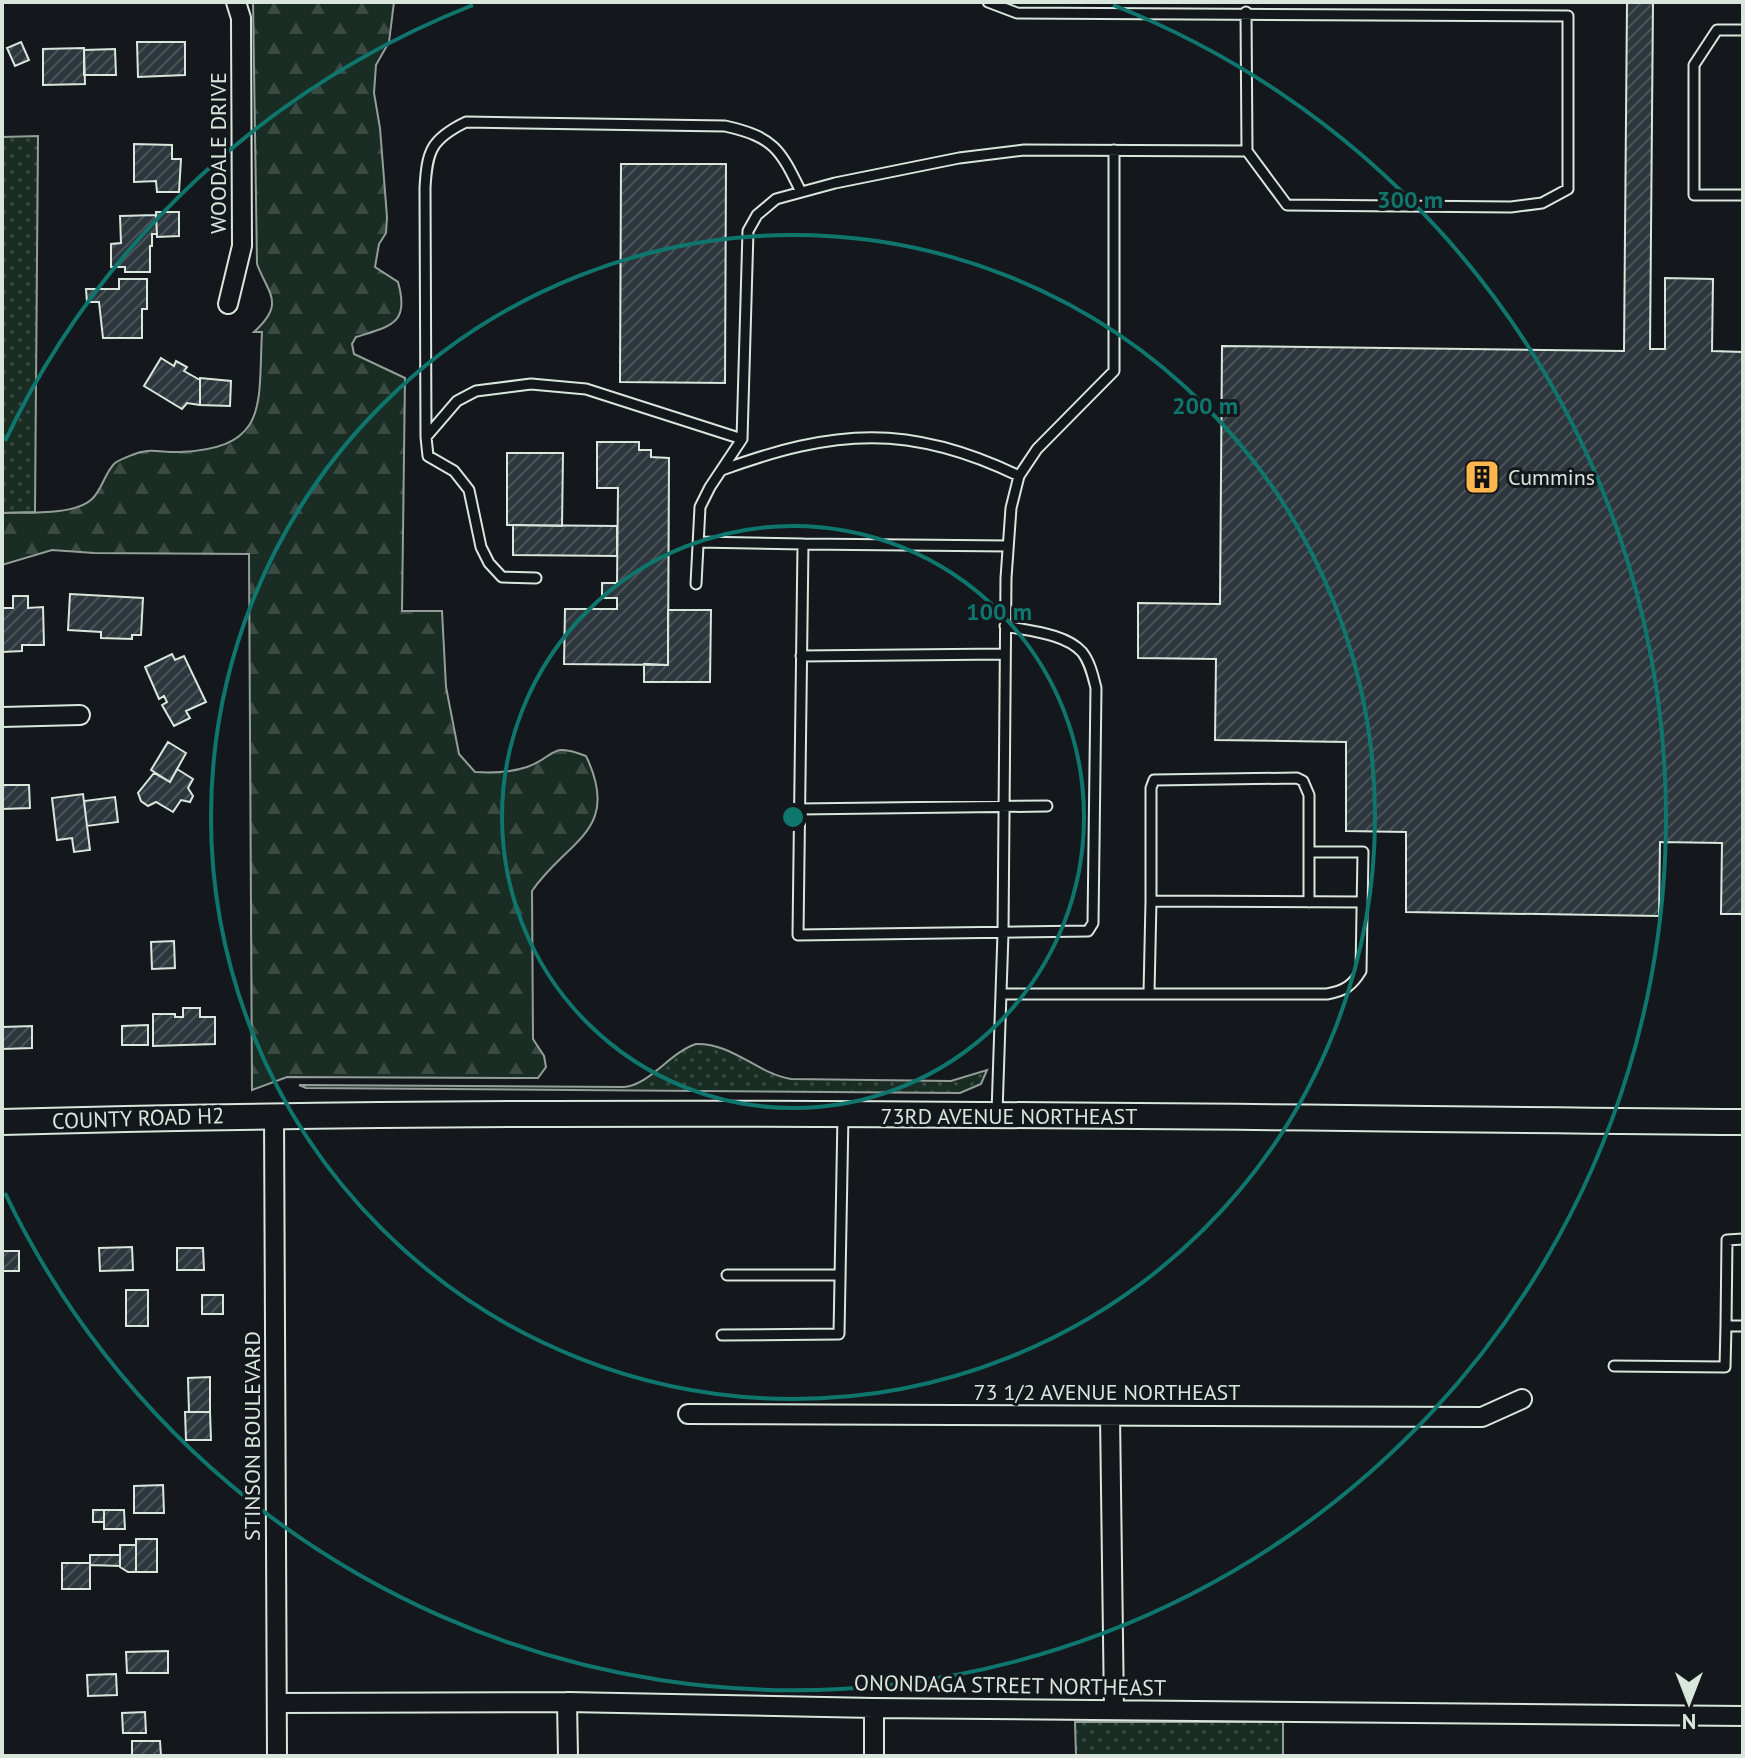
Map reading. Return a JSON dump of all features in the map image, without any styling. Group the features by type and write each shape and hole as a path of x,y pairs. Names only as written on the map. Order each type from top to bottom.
{"street":[{"name":"WOODALE DRIVE","path":"228,304 242,246 241,18 236,2"},
{"path":"2,717 80,715"},
{"name":"73RD AVENUE NORTHEAST","path":"274,1115 843,1115 1743,1122"},
{"name":"COUNTY ROAD H2","path":"2,1122 274,1115"},
{"name":"STINSON BOULEVARD","path":"274,1115 277,1756"},
{"name":"73 1/2 AVENUE NORTHEAST","path":"688,1414 1482,1417 1522,1399"},
{"path":"1110,1416 1114,1710"},
{"path":"567,1702 568,1756"},
{"name":"ONONDAGA STREET NORTHEAST","path":"277,1703 567,1702 1743,1716"},
{"path":"874,1708 874,1756"}],"lane":[{"path":"988,2 1017,13 1246,12 1568,16 1568,189 1542,203 1511,207 1287,205 1247,151 1246,12"},
{"path":"1743,30 1717,30 1694,65 1694,195 1743,195"},
{"path":"536,578 502,577 489,563 481,547 469,490 454,471 428,456 427,159 434,144 448,131 466,122 725,126 766,139 784,157 801,192"},
{"path":"696,584 700,507 742,439 748,231 757,215 776,199 959,158 1024,150 1247,151"},
{"path":"997,1116 1005,807 1004,654 1011,508 1019,476 1037,449 1114,371 1114,150"},
{"path":"426,437 457,401 476,391 531,384 586,389 742,439"},
{"path":"720,471 782,449 828,440 866,437 900,438 941,445 980,457 1019,476"},
{"path":"698,542 1008,546"},
{"path":"803,544 798,935 1088,931 1093,923 1096,688 1091,668 1081,652 1064,640 1005,626"},
{"path":"801,656 1004,654"},
{"path":"1149,993 1151,788 1154,780 1297,778 1303,781 1309,795 1309,902"},
{"path":"799,809 1047,806"},
{"path":"1001,994 1327,994 1342,991 1354,983 1361,971 1363,852 1309,852"},
{"path":"1151,901 1362,902"},
{"path":"722,1335 839,1334 843,1115"},
{"path":"1614,1366 1725,1367 1727,1240 1743,1239"},
{"path":"727,1275 840,1275"},
{"path":"1726,1326 1743,1326"}],"green space":[{"path":"253,2 394,2 389,42 376,65 374,93 387,217 386,233 379,244 375,267 398,282 401,307 395,321 356,337 352,344 354,354 405,378 402,611 442,611 446,687 459,754 475,772 520,769 559,750 574,752 586,756 598,802 586,832 532,891 533,1039 544,1056 546,1067 538,1078 287,1077 252,1090 249,554 52,550 2,565 2,513 74,508 92,499 115,463 144,451 209,449 230,442 244,431 253,418 258,401 262,332 254,332 270,313 272,298 257,264"},
{"path":"38,136 35,512 2,513 2,137"},
{"path":"696,1044 722,1048 778,1076 791,1079 951,1081 987,1070 981,1084 960,1093 306,1088 299,1085 624,1087 643,1080 677,1054"},
{"path":"1075,1722 1283,1722 1283,1756 1076,1756"}],"building":[{"name":"Cummins","path":"1627,2 1653,2 1650,349 1665,349 1665,278 1713,279 1712,351 1743,352 1743,914 1721,914 1722,843 1660,842 1659,916 1406,912 1406,832 1346,831 1346,742 1215,740 1216,659 1138,658 1138,603 1220,604 1222,346 1624,351"},
{"path":"21,42 29,60 15,66 7,48"},
{"path":"137,42 185,42 185,75 138,77"},
{"path":"84,48 85,84 43,85 43,49"},
{"path":"115,49 116,75 84,75 84,50"},
{"path":"134,144 172,145 172,159 181,159 179,192 157,192 156,181 134,182"},
{"path":"621,164 726,164 725,383 620,382"},
{"path":"156,212 179,212 179,236 157,237"},
{"path":"156,215 157,234 152,234 150,272 125,272 125,267 111,267 111,244 121,243 120,216"},
{"path":"119,279 147,279 147,309 142,309 142,338 103,338 99,302 87,302 86,289 119,289"},
{"path":"161,358 174,366 176,361 187,367 184,371 200,380 200,405 187,403 182,409 144,386"},
{"path":"200,378 231,381 230,406 200,405"},
{"path":"597,442 639,442 639,450 651,450 651,457 669,458 668,665 564,664 565,609 617,609 617,598 602,598 602,583 617,583 618,488 597,488"},
{"path":"507,453 563,453 562,526 507,525"},
{"path":"513,525 617,526 617,556 513,555"},
{"path":"70,594 143,598 141,635 132,635 132,639 101,638 101,632 68,630"},
{"path":"13,596 28,596 28,608 43,607 44,645 22,645 22,651 2,652 2,608 13,608"},
{"path":"668,610 711,610 710,682 644,682 644,664 668,665"},
{"path":"172,654 175,660 184,656 206,702 186,711 190,718 174,726 162,705 167,702 164,696 159,699 145,667"},
{"path":"168,742 186,753 170,782 151,770"},
{"path":"177,769 193,779 188,788 193,796 190,802 181,800 173,812 156,802 148,806 141,801 138,793 154,773 170,782"},
{"path":"2,785 29,785 30,808 2,809"},
{"path":"83,794 90,850 74,852 72,838 57,840 52,798"},
{"path":"115,797 118,822 87,826 84,801"},
{"path":"174,941 175,968 152,969 151,942"},
{"path":"183,1008 200,1008 200,1017 215,1017 215,1044 153,1046 153,1014 183,1017"},
{"path":"148,1025 148,1045 122,1045 122,1026"},
{"path":"32,1026 32,1048 2,1049 2,1027"},
{"path":"132,1247 133,1270 100,1271 99,1248"},
{"path":"177,1248 203,1248 204,1270 177,1270"},
{"path":"2,1251 19,1251 19,1271 2,1271"},
{"path":"126,1290 148,1290 148,1326 126,1326"},
{"path":"202,1295 223,1295 223,1314 202,1314"},
{"path":"210,1377 210,1412 189,1412 188,1378"},
{"path":"185,1412 210,1412 211,1440 186,1440"},
{"path":"163,1485 164,1513 134,1513 134,1486"},
{"path":"93,1510 104,1510 104,1522 93,1522"},
{"path":"104,1510 124,1510 125,1529 104,1529"},
{"path":"136,1539 157,1539 157,1572 136,1572"},
{"path":"120,1545 136,1545 136,1572 120,1567"},
{"path":"90,1555 120,1555 120,1566 90,1565"},
{"path":"62,1563 90,1563 90,1589 62,1589"},
{"path":"168,1651 168,1673 127,1673 126,1652"},
{"path":"116,1674 117,1695 88,1696 87,1675"},
{"path":"145,1712 146,1733 123,1733 122,1713"},
{"path":"132,1741 160,1741 161,1756 132,1756"}],"place":[{"name":"Cummins","path":"1482,477"}]}
